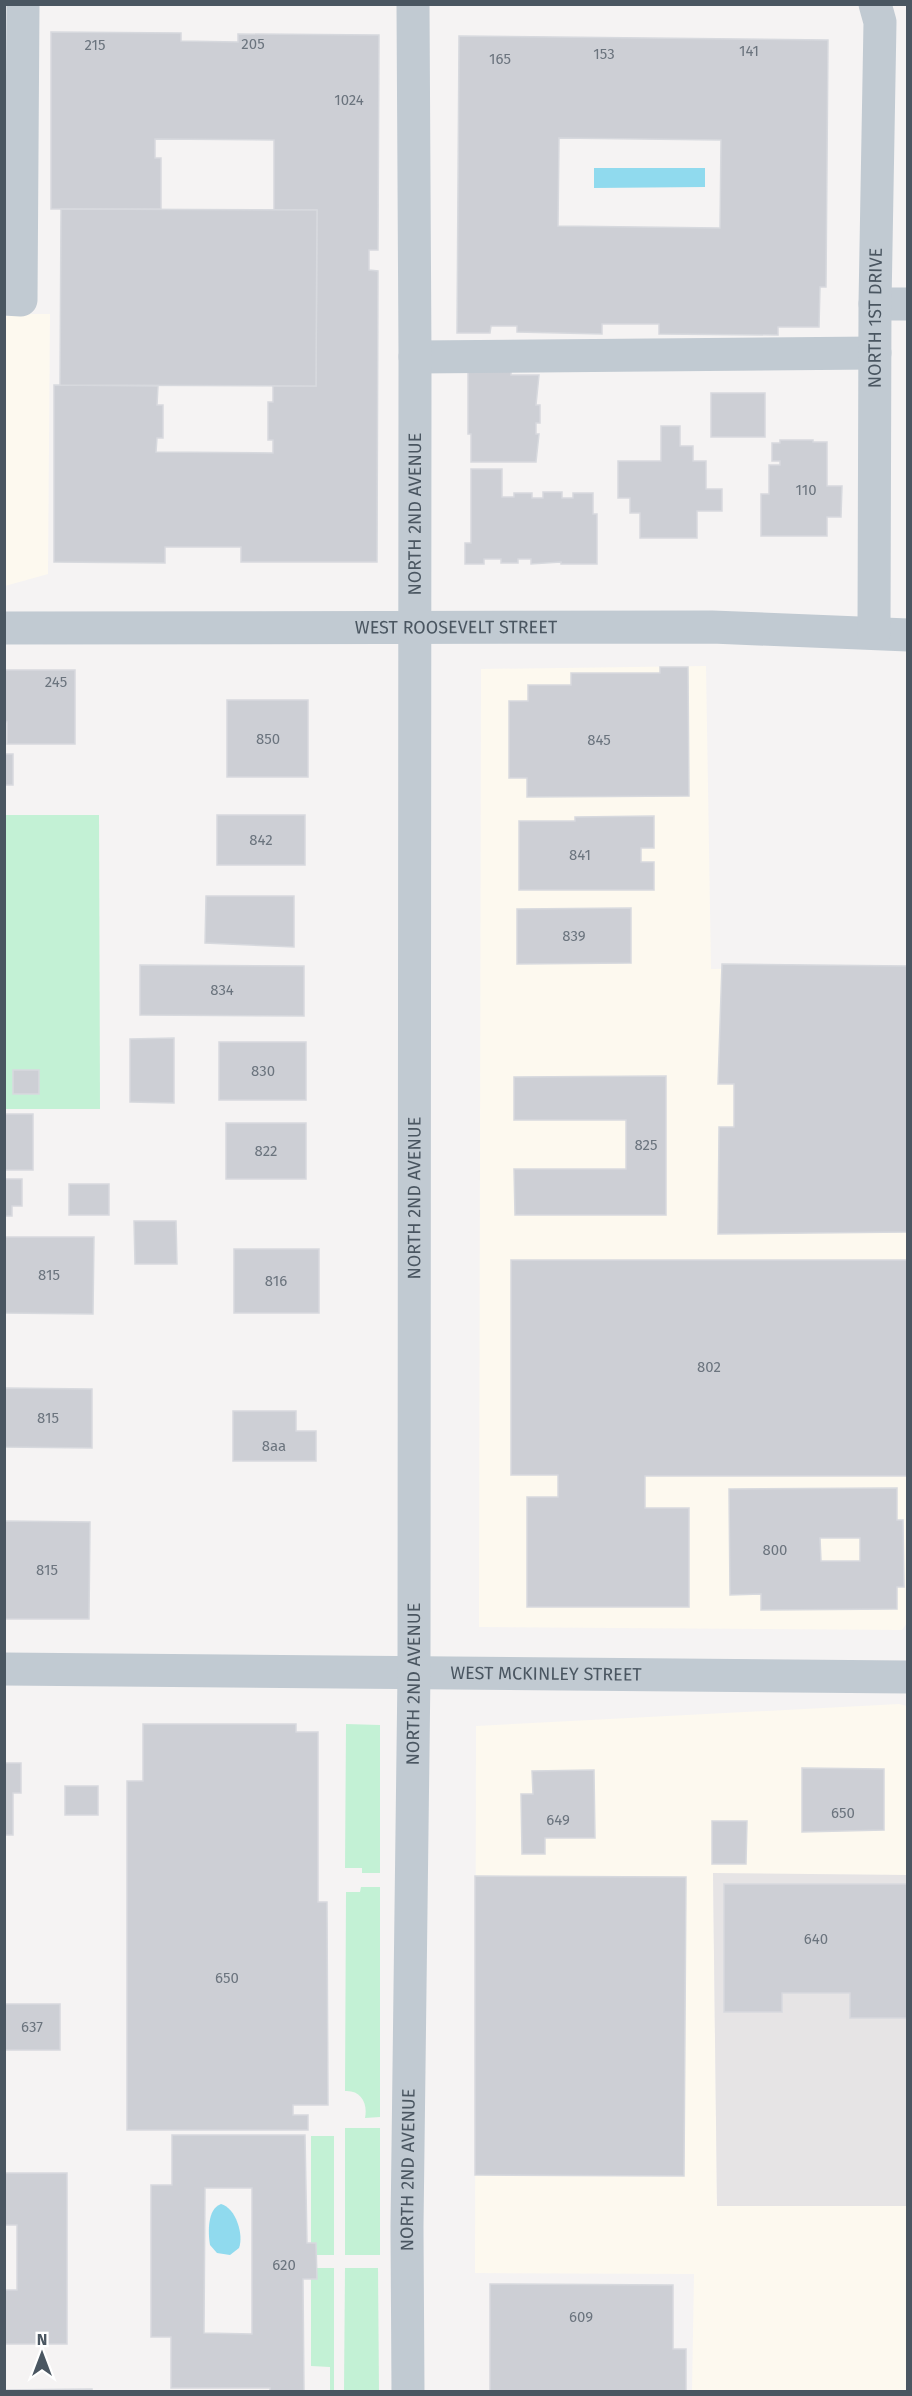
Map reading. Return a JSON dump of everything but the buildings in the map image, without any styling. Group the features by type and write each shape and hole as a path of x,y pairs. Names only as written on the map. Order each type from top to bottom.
{"street":[{"path":"4,299 21,300 23,4"},
{"name":"NORTH 1ST DRIVE","path":"874,4 880,22 875,304 874,633"},
{"name":"NORTH 2ND AVENUE","path":"408,2391 407,2227 414,1672 413,5"},
{"path":"875,304 908,304"},
{"path":"415,357 875,353"},
{"name":"WEST ROOSEVELT STREET","path":"4,628 712,627 908,635"},
{"name":"WEST MCKINLEY STREET","path":"4,1669 908,1677"}],"shaded area":[{"path":"5,314 50,314 48,574 5,586"},
{"path":"706,666 711,969 907,966 907,1623 902,1630 479,1627 481,669"},
{"path":"899,1704 907,1706 907,1875 713,1874 717,2206 907,2206 907,2391 692,2391 694,2274 475,2273 476,1726"},
{"path":"713,1873 907,1875 907,2206 717,2206"}],"green space":[{"path":"5,815 99,815 100,1109 5,1109"},
{"path":"346,1724 380,1725 380,1873 362,1873 362,1868 345,1868"},
{"path":"361,1887 380,1887 380,2117 365,2118 366,2112 362,2098 351,2091 345,2091 346,1892 360,1892"},
{"path":"345,2128 380,2128 380,2255 345,2255"},
{"path":"311,2136 334,2136 334,2255 316,2255 316,2244 311,2243"},
{"path":"317,2268 334,2268 334,2391 330,2391 330,2367 311,2366 311,2279 317,2279"},
{"path":"345,2268 378,2268 379,2391 344,2391"}],"water":[{"path":"594,168 705,168 705,187 594,188"},
{"path":"221,2204 231,2211 238,2223 239,2248 230,2255 217,2253 210,2245 211,2216 216,2207"}]}
